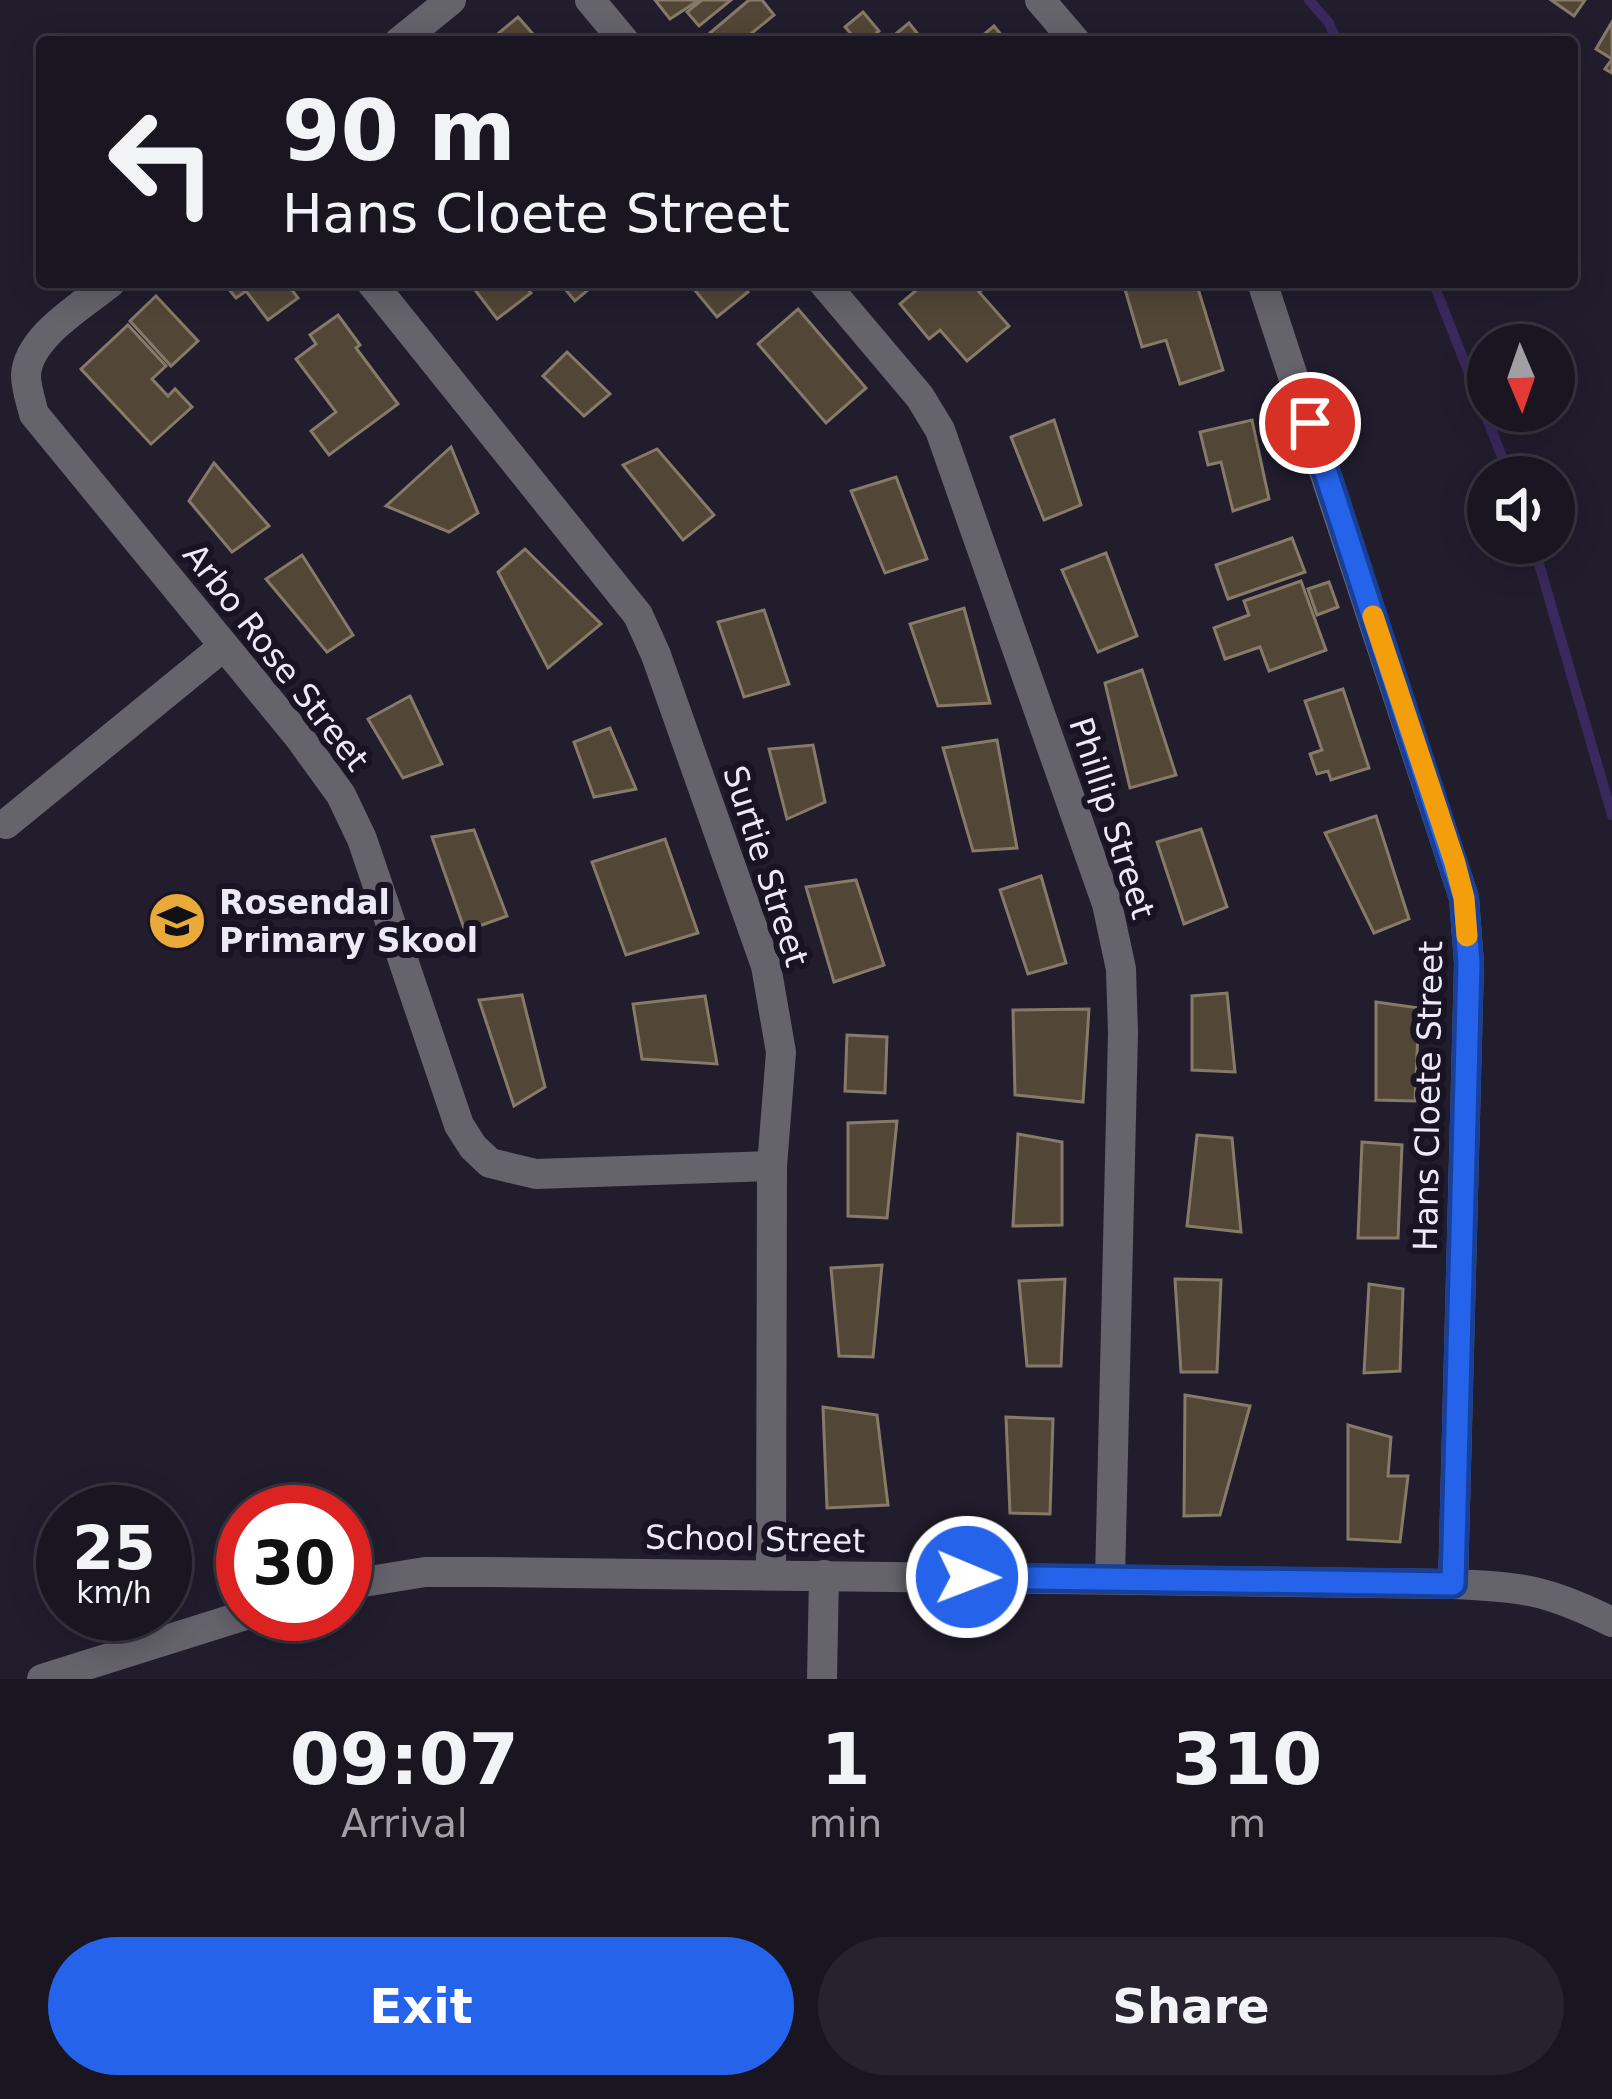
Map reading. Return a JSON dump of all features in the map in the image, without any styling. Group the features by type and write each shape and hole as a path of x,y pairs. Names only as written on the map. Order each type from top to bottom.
{"street":[{"path":"406,36 451,0"},
{"path":"590,0 620,36"},
{"path":"1040,0 1071,36"},
{"name":"Arbo Rose Street","path":"104,288 44,338 32,356 26,372 34,414 341,795 362,839 459,1124 473,1147 490,1163 536,1174 772,1166"},
{"name":"Surtie Street","path":"376,288 638,615 766,966 781,1052 772,1166 771,1575"},
{"name":"Phillip Street","path":"828,288 920,397 940,430 1107,904 1121,969 1124,1033 1110,1579"},
{"name":"Hans Cloete Street","path":"1264,288 1464,898 1469,963 1453,1584"},
{"path":"6,824 224,646"},
{"name":"School Street","path":"372,1581 425,1572 1453,1584 1538,1590 1612,1622"},
{"path":"822,1679 824,1575"},
{"path":"42,1679 216,1624"}],"building":[{"path":"655,0 699,0 670,19"},
{"path":"702,0 731,0 699,26 687,12"},
{"path":"749,0 762,0 774,15 748,36 710,33"},
{"path":"1551,0 1585,0 1574,16"},
{"path":"863,12 879,31 873,36 853,36 845,27"},
{"path":"518,17 535,36 495,36"},
{"path":"1612,22 1612,59 1596,49"},
{"path":"909,23 919,36 893,36"},
{"path":"994,26 1002,36 982,36"},
{"path":"228,288 290,288 298,298 268,320 246,291 236,298"},
{"path":"474,288 527,288 531,293 497,319"},
{"path":"564,288 590,288 575,301"},
{"path":"693,288 745,288 748,292 717,317"},
{"path":"919,288 984,288 979,292 1009,326 967,361 940,330 929,339 900,304"},
{"path":"1125,288 1198,288 1223,370 1180,384 1166,340 1142,347"},
{"path":"156,296 198,341 171,366 130,321"},
{"path":"798,309 866,388 826,423 758,344"},
{"path":"338,315 398,404 329,455 311,431 336,412 296,359 316,344 310,335"},
{"path":"128,325 166,366 152,379 168,396 175,389 192,407 151,444 81,369"},
{"path":"567,352 610,394 584,416 543,376"},
{"path":"1054,420 1081,505 1044,520 1011,437"},
{"path":"1252,420 1269,499 1233,511 1221,462 1208,465 1200,432"},
{"path":"451,447 478,513 449,532 386,506"},
{"path":"657,449 714,515 683,540 623,465"},
{"path":"214,463 269,526 232,552 189,501"},
{"path":"896,477 927,559 885,573 851,491"},
{"path":"1292,538 1305,572 1228,599 1216,565"},
{"path":"525,549 601,624 548,668 498,572"},
{"path":"1106,553 1137,636 1098,652 1062,570"},
{"path":"302,555 353,635 327,652 266,579"},
{"path":"1301,581 1326,650 1269,671 1260,647 1225,659 1214,628 1249,615 1244,601"},
{"path":"1329,582 1338,607 1317,615 1308,589"},
{"path":"964,608 990,703 938,706 910,624"},
{"path":"764,610 789,684 744,697 718,622"},
{"path":"1142,670 1176,775 1130,788 1105,683"},
{"path":"1343,689 1369,768 1331,780 1328,771 1317,774 1310,754 1322,750 1305,701"},
{"path":"410,696 442,764 403,778 368,719"},
{"path":"610,728 636,789 594,797 574,742"},
{"path":"997,740 1017,848 973,851 943,748"},
{"path":"813,745 825,802 787,819 769,749"},
{"path":"1376,816 1409,919 1374,933 1325,833"},
{"path":"1201,829 1227,907 1184,924 1157,842"},
{"path":"474,830 507,916 465,931 432,837"},
{"path":"665,839 698,933 626,955 592,862"},
{"path":"1041,876 1066,963 1028,974 1000,890"},
{"path":"856,880 884,965 834,982 806,887"},
{"path":"1227,993 1235,1072 1192,1070 1192,996"},
{"path":"522,995 545,1087 514,1106 479,1000"},
{"path":"705,996 717,1064 642,1059 633,1004"},
{"path":"1376,1002 1419,1008 1415,1101 1376,1100"},
{"path":"1089,1009 1083,1102 1015,1095 1013,1010"},
{"path":"847,1035 887,1037 885,1093 845,1091"},
{"path":"897,1121 887,1218 848,1216 848,1123"},
{"path":"1018,1134 1062,1142 1062,1225 1013,1226"},
{"path":"1197,1135 1232,1138 1241,1232 1187,1226"},
{"path":"1362,1142 1402,1145 1398,1238 1358,1238"},
{"path":"882,1265 873,1357 839,1356 831,1268"},
{"path":"1065,1279 1061,1366 1027,1366 1019,1281"},
{"path":"1175,1279 1221,1280 1217,1372 1181,1372"},
{"path":"1369,1284 1403,1289 1400,1371 1364,1373"},
{"path":"1185,1395 1250,1406 1220,1515 1184,1516"},
{"path":"823,1407 877,1415 888,1505 827,1508"},
{"path":"1006,1417 1053,1419 1050,1514 1010,1513"},
{"path":"1348,1425 1391,1437 1388,1476 1408,1476 1400,1542 1348,1539"}],"waterway":[{"path":"1309,0 1334,36"},
{"path":"1435,288 1502,456"},
{"path":"1539,564 1612,815"}],"slow traffic":[{"path":"1373,616 1455,863 1467,936"}],"place":[{"name":"Rosendal Primary Skool","path":"177,921"}],"route":[{"path":"967,1577 1453,1584 1469,963 1464,898 1310,423"}]}
